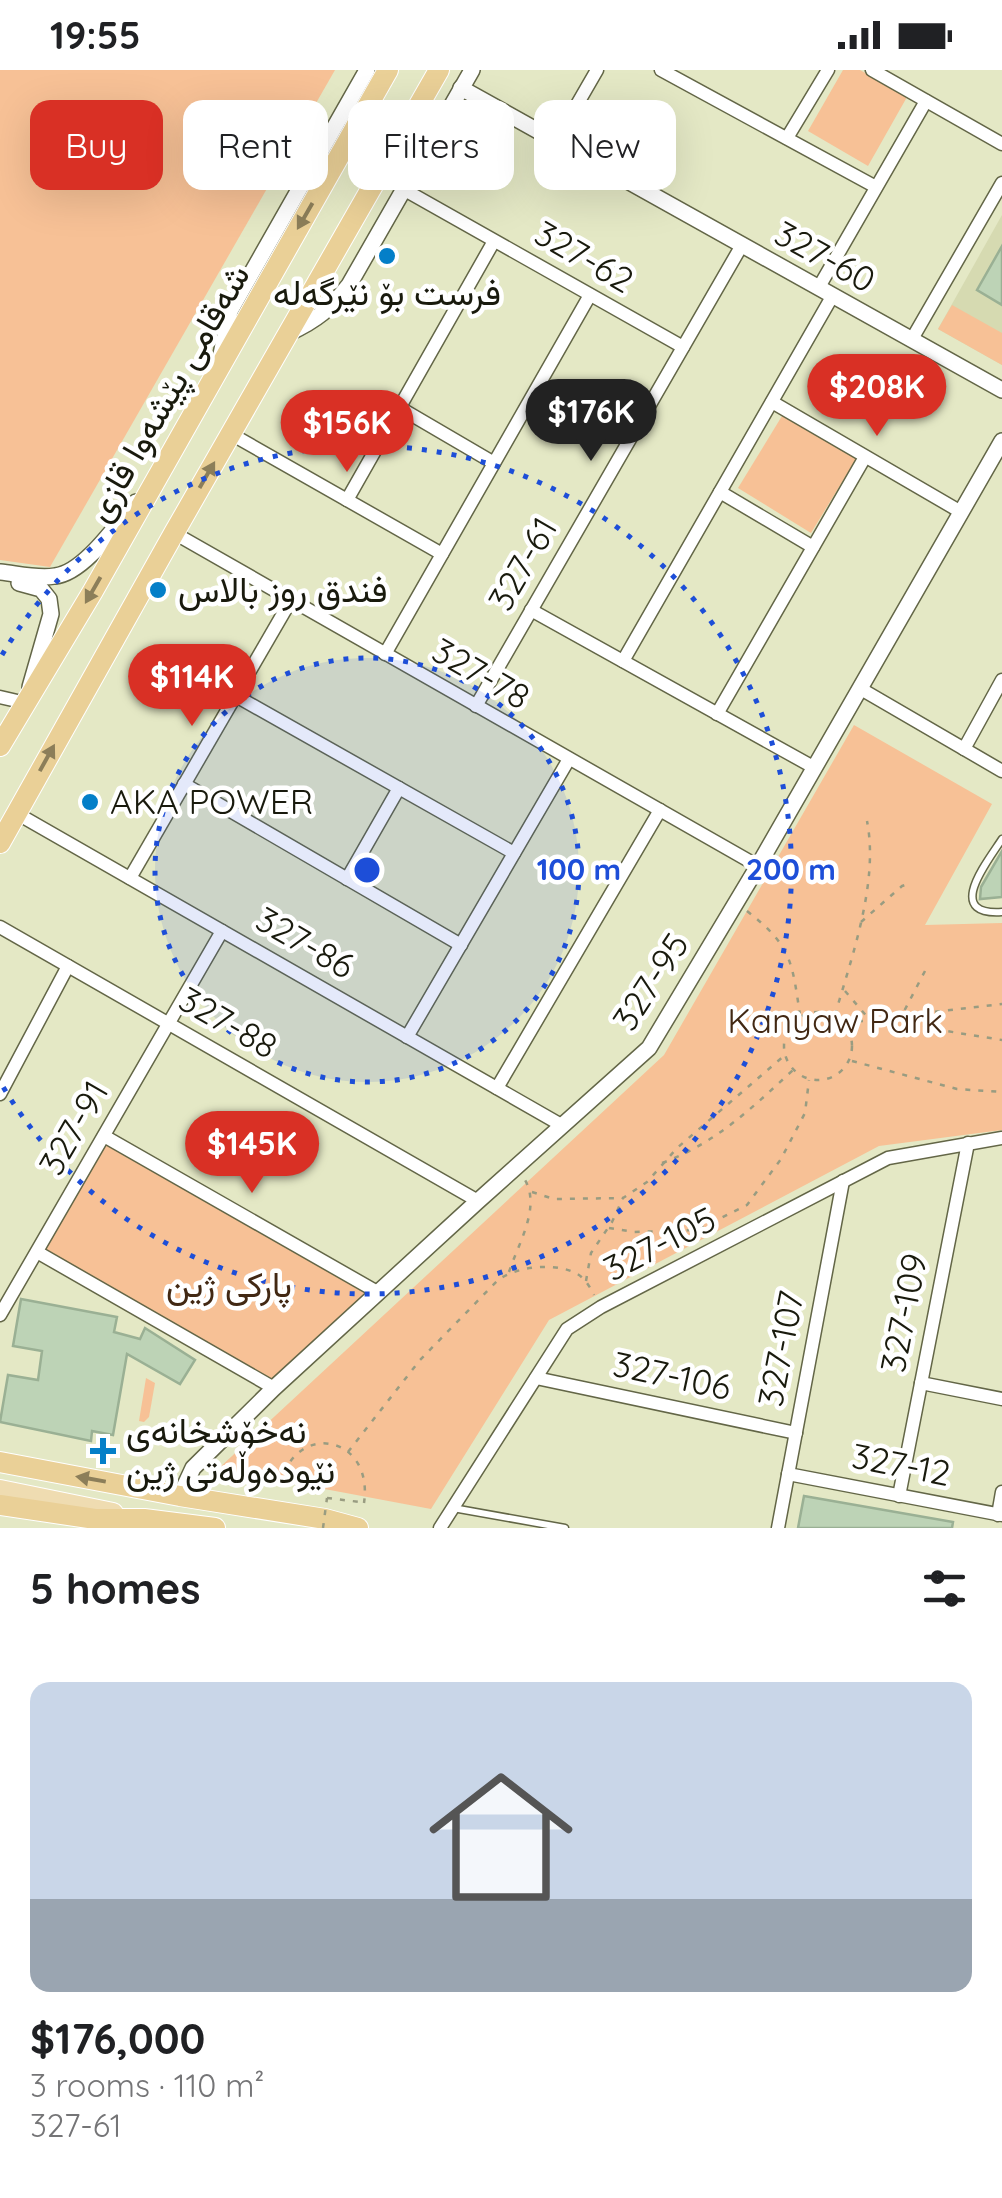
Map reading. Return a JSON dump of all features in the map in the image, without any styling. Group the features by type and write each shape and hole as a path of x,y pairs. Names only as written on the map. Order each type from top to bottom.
{"highway":[{"name":"شەقامی پێشەوا قازی","path":"371,100 388,70"},
{"path":"0,843 351,224 432,71"},
{"name":"شەقامی پێشەوا قازی","path":"0,746 348,140"},
{"path":"351,224 363,190"},
{"path":"0,1462 358,1528"},
{"path":"0,1505 95,1519 215,1528"}],"main road":[{"path":"0,1490 144,1520"}],"street":[{"path":"218,370 230,311 367,70"},
{"path":"455,100 472,70"},
{"path":"580,100 597,70"},
{"path":"660,70 876,187"},
{"path":"787,138 828,70"},
{"path":"872,70 1002,144"},
{"name":"327-60","path":"462,88 534,129"},
{"path":"623,661 772,402 876,187 926,101"},
{"path":"912,339 1002,183"},
{"path":"288,333 333,306 403,190"},
{"name":"327-62","path":"406,190 682,347"},
{"name":"327-60","path":"644,190 1002,390"},
{"path":"347,500 494,241"},
{"name":"327-61","path":"476,706 742,244"},
{"path":"385,654 590,295"},
{"path":"772,402 961,512"},
{"path":"400,408 494,463"},
{"path":"231,434 442,554"},
{"name":"327-95","path":"180,1496 193,1468 274,1388 649,1048 1002,440"},
{"path":"717,714 866,456"},
{"path":"0,576 54,577 69,572 84,561 155,481"},
{"path":"720,492 813,547"},
{"name":"327-78","path":"174,533 758,866"},
{"path":"0,576 41,589 51,604 26,704 0,697"},
{"path":"130,878 291,600"},
{"path":"531,610 814,768"},
{"path":"964,749 1002,680"},
{"path":"860,689 1002,771"},
{"path":"236,696 514,853"},
{"path":"407,1037 569,758"},
{"path":"184,784 461,945"},
{"path":"347,879 399,788"},
{"path":"497,1088 660,810"},
{"name":"327-86","path":"16,813 563,1126"},
{"name":"327-88","path":"0,927 478,1201"},
{"name":"327-91","path":"0,1315 222,930"},
{"path":"0,1094 68,966"},
{"path":"104,1136 379,1292"},
{"name":"327-105","path":"440,1528 567,1329 888,1158 1002,1138"},
{"name":"327-109","path":"900,1496 968,1143"},
{"name":"327-107","path":"778,1528 843,1181"},
{"path":"36,1252 274,1388"},
{"name":"327-106","path":"536,1378 796,1433"},
{"path":"921,1383 1002,1399"},
{"name":"327-12","path":"788,1474 1000,1515"},
{"path":"1000,1515 1002,1492"}],"lane":[{"path":"1002,839 971,893 981,910 1002,912"},
{"path":"453,1508 564,1528"}],"path":[{"path":"835,1016 867,886 867,821"},
{"path":"860,923 902,886 911,883"},
{"path":"736,903 780,941 793,967 800,1017"},
{"path":"900,1020 925,971"},
{"path":"843,989 870,1020"},
{"path":"900,1020 916,1014 1002,1004"},
{"path":"811,1012 835,1016 851,1036 850,1061 828,1080 809,1080 794,1070 784,1055 785,1036 790,1026 811,1012"},
{"path":"841,1022 900,1020 1002,1040"},
{"path":"586,1281 591,1253 623,1198 647,1182 661,1164 784,1055"},
{"path":"850,1061 957,1089 1002,1092"},
{"path":"661,1164 689,1154 721,1134 794,1070"},
{"path":"607,1228 634,1232 697,1230 747,1205 781,1159 805,1114 809,1080"},
{"path":"508,1273 527,1223 531,1191 517,1167"},
{"path":"531,1191 554,1199 623,1198"},
{"path":"348,1452 420,1360 508,1273 536,1267 572,1271 586,1281 602,1307"},
{"path":"280,1485 291,1459 306,1448 328,1444 348,1452 364,1475 362,1502 327,1498 323,1528"}],"shaded area":[{"path":"1002,215 1002,365 938,329"}],"green space":[{"path":"0,70 335,70 318,100 183,100 183,190 266,190 50,567 0,560"},
{"path":"843,70 860,70 907,97 868,166 808,131"},
{"path":"952,305 1002,333 1002,365 938,329"},
{"path":"785,411 858,456 811,533 738,488"},
{"name":"Kanyaw Park","path":"854,725 992,804 925,925 1002,923 1002,1130 879,1146 549,1320 431,1509 218,1469 664,1055"},
{"name":"پارکی ژین","path":"105,1142 370,1292 271,1381 43,1251"},
{"path":"146,1378 155,1383 149,1417 144,1422 139,1421"}],"building":[{"path":"1002,246 1002,305 977,290"},
{"path":"1002,851 1002,897 980,899 981,887"},
{"name":"نەخۆشخانەی نێودەوڵەتی ژین","path":"21,1299 117,1317 114,1332 140,1339 145,1328 195,1360 180,1384 127,1354 113,1435 92,1431 91,1441 0,1422 8,1375 38,1380 42,1351 13,1346"},
{"path":"804,1496 953,1522 952,1528 798,1528"}],"place":[{"name":"فرست بۆ نێرگەلە","path":"387,256"},
{"name":"فندق روز بالاس","path":"158,590"},
{"name":"AKA POWER","path":"90,802"},
{"name":"نەخۆشخانەی نێودەوڵەتی ژین","path":"103,1451"}]}
